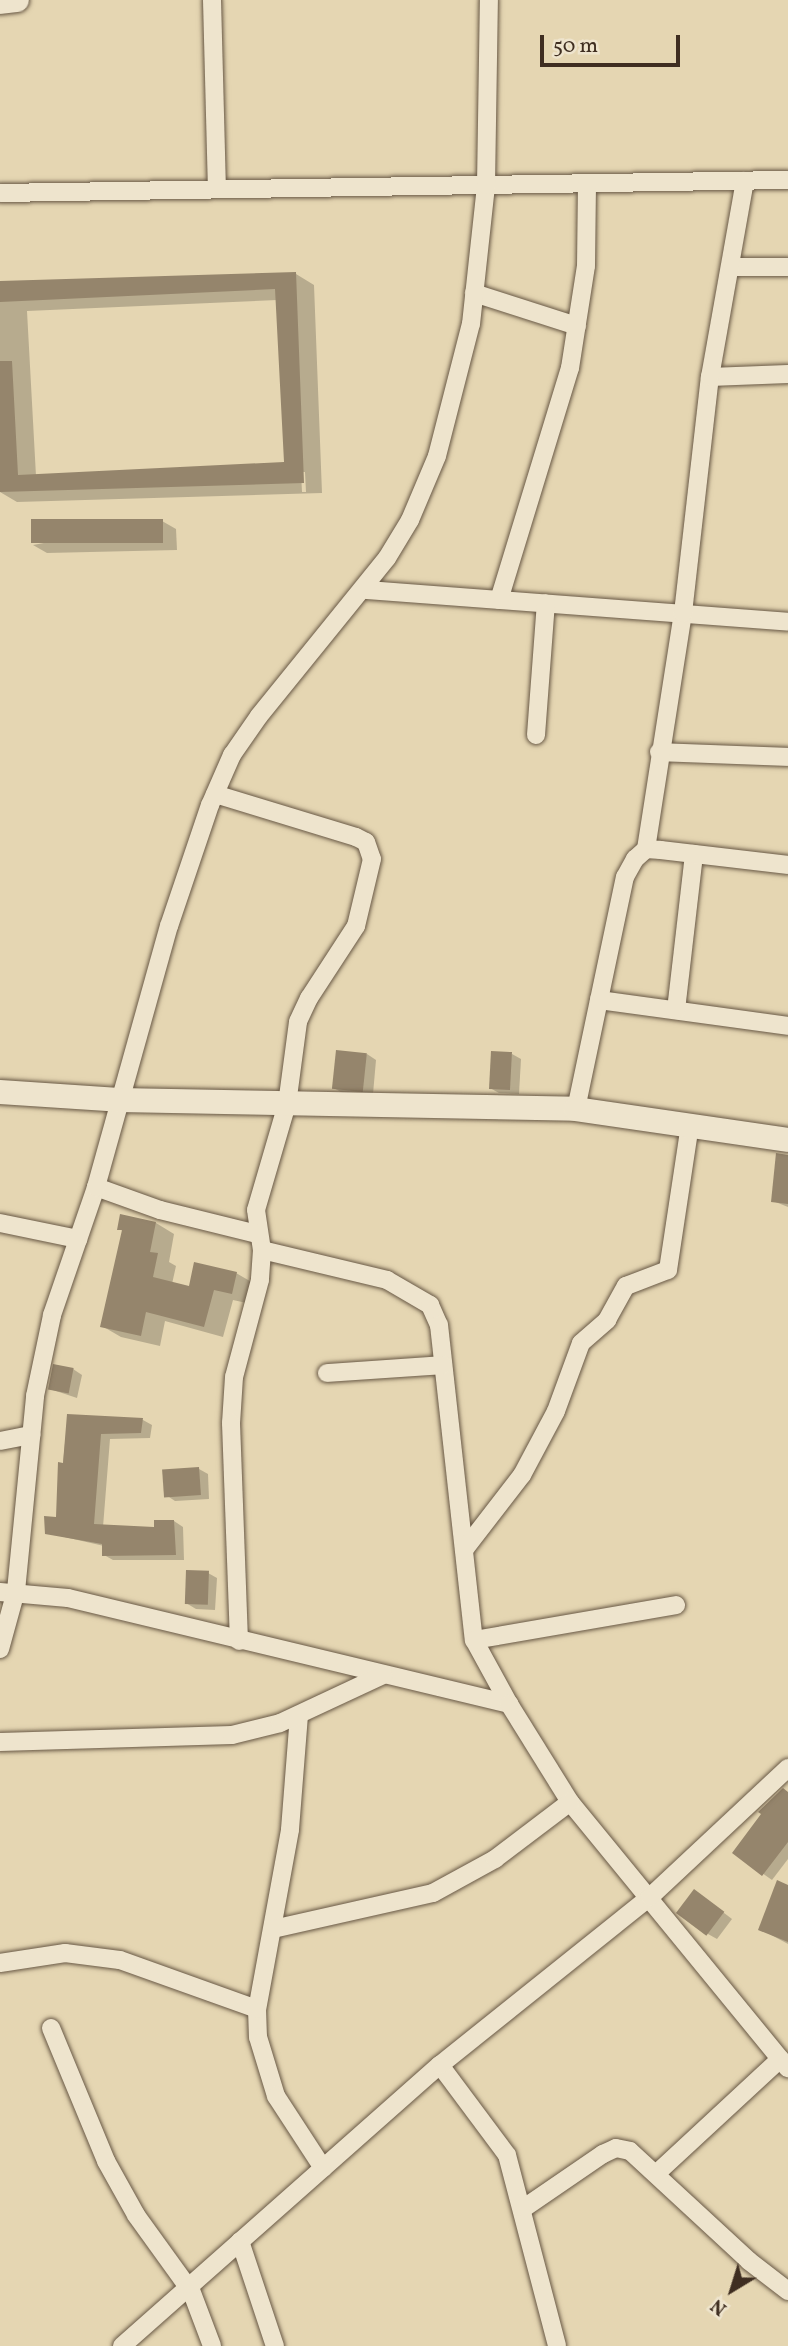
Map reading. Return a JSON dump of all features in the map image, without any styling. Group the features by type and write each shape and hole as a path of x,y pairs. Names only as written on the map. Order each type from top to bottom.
{"street":[{"path":"0,2 16,0"},
{"path":"0,1649 31,1435 52,1315 96,1187 169,926 215,794 232,754 259,716 294,669 366,590 410,520 437,456 471,324 486,185 489,0"},
{"path":"212,9 217,187"},
{"path":"0,193 217,187 788,180"},
{"path":"576,1108 625,877 646,849 659,752 683,613 710,377 745,181"},
{"path":"499,600 544,463 576,326 586,267 587,184"},
{"path":"730,267 788,267"},
{"path":"474,293 576,326"},
{"path":"710,377 788,374"},
{"path":"366,590 788,622"},
{"path":"536,735 546,603"},
{"path":"659,752 788,757"},
{"path":"215,794 356,837 371,850 356,926 309,998 298,1022 287,1104 256,1210 260,1242 260,1280 233,1388 239,1641"},
{"path":"646,849 788,865"},
{"path":"676,1010 694,854"},
{"path":"599,1000 788,1026"},
{"path":"0,1092 119,1100 576,1108 788,1140"},
{"path":"464,1550 522,1475 556,1411 581,1343 607,1320 625,1286 668,1270 691,1125"},
{"path":"96,1187 260,1242 387,1280 430,1305 439,1325 474,1640 509,1704 570,1802 784,2063 657,2173"},
{"path":"0,1223 78,1239"},
{"path":"327,1373 443,1364"},
{"path":"0,1441 31,1435"},
{"path":"8,1591 68,1598 509,1704"},
{"path":"474,1640 676,1605"},
{"path":"0,1742 232,1735 299,1715 383,1675"},
{"path":"299,1715 290,1830 257,2009 262,2057 276,2096 323,2168"},
{"path":"122,2346 440,2065 650,1897 788,1768"},
{"path":"273,1929 433,1893 495,1858 570,1802"},
{"path":"0,1963 65,1953 120,1960 257,2009"},
{"path":"51,2028 106,2161 136,2215 189,2286 212,2346"},
{"path":"440,2065 507,2155 524,2208 556,2346"},
{"path":"524,2208 616,2148 640,2157 749,2261 788,2291"},
{"path":"240,2241 275,2346"}],"building":[{"path":"296,272 304,483 0,492 0,361 12,361 18,475 284,462 275,289 0,302 0,281"},
{"path":"31,519 163,519 163,543 31,543"},
{"path":"336,1050 367,1053 363,1092 332,1089"},
{"path":"491,1051 512,1052 510,1090 489,1089"},
{"path":"776,1153 788,1155 788,1204 771,1202"},
{"path":"120,1214 156,1222 150,1252 158,1253 153,1277 189,1286 194,1262 237,1272 232,1294 214,1290 204,1327 146,1312 141,1336 100,1327 122,1230 117,1230"},
{"path":"53,1364 74,1368 69,1394 48,1390"},
{"path":"67,1414 143,1418 141,1433 101,1434 94,1524 154,1527 154,1520 174,1520 176,1555 102,1556 102,1544 45,1534 44,1516 56,1517 58,1462 63,1463"},
{"path":"199,1467 201,1495 164,1498 162,1470"},
{"path":"186,1570 209,1571 208,1605 185,1604"},
{"path":"783,1788 788,1792 788,1842 762,1876 732,1853 761,1814 758,1812"},
{"path":"777,1880 788,1885 788,1942 758,1930"},
{"path":"694,1889 724,1912 706,1936 676,1913"}]}
